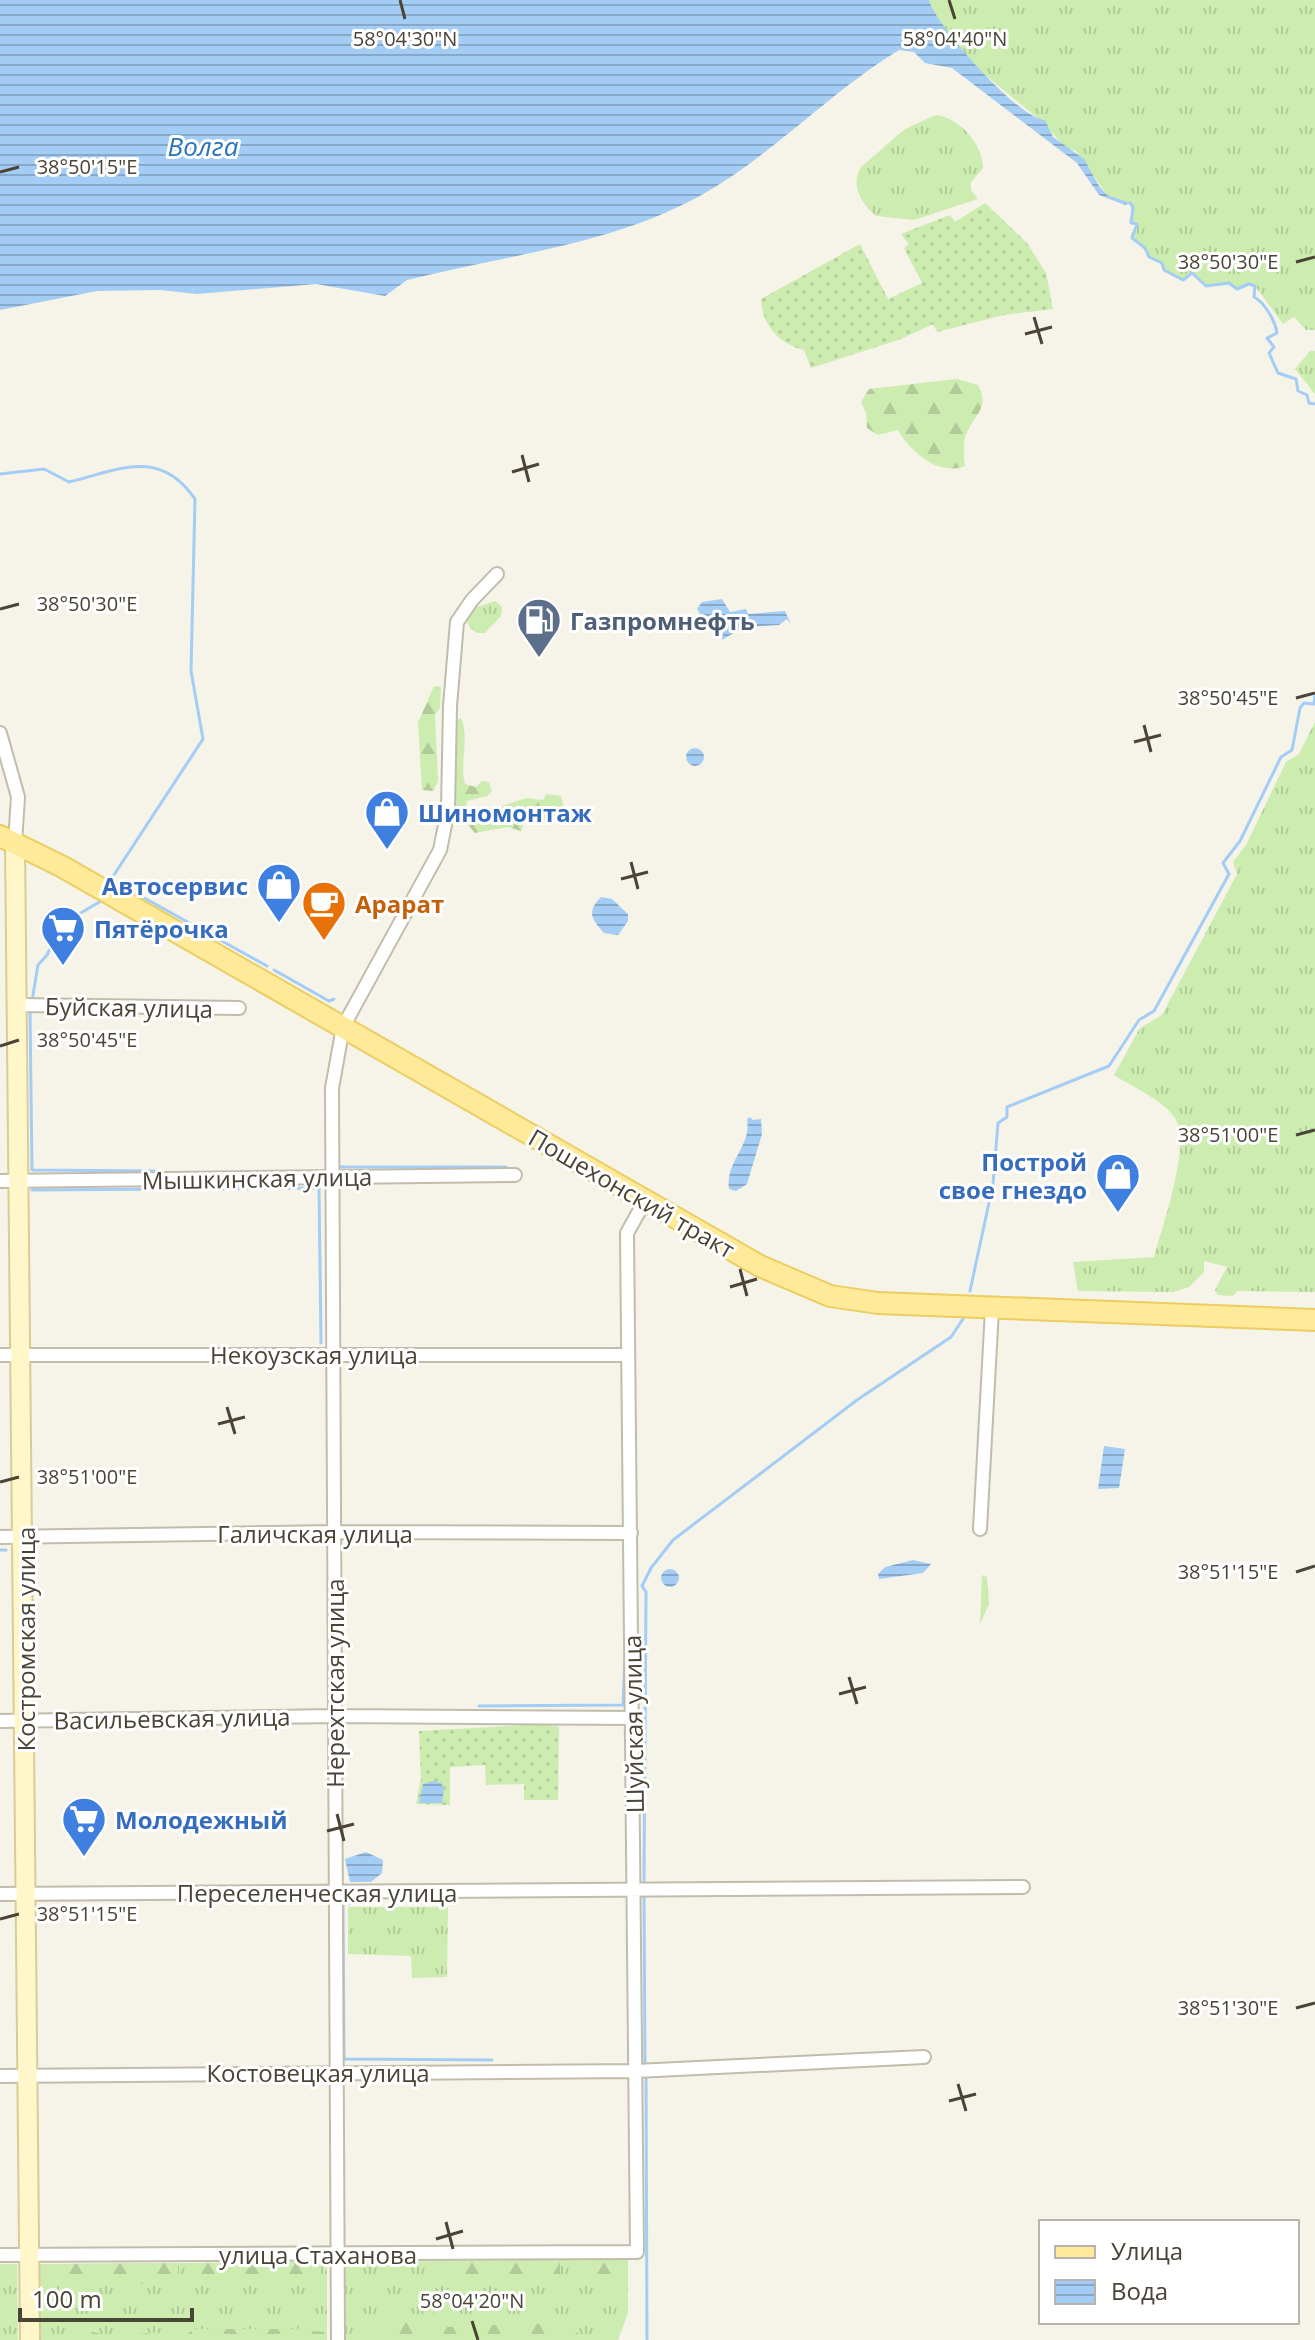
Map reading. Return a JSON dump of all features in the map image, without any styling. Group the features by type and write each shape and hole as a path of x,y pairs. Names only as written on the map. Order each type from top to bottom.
{"main road":[{"name":"Пошехонский тракт","path":"8,840 343,1027 760,1266 830,1296 878,1303 992,1309 1315,1320"}],"street":[{"name":"Нерехтская улица","path":"338,2340 332,1088 343,1027 440,850 448,810 450,706 457,622 472,600 497,574"},
{"path":"0,733 18,797 8,840"},
{"name":"Костромская улица","path":"8,840 18,1005 30,2340"},
{"name":"Буйская улица","path":"18,1005 239,1008"},
{"name":"Мышкинская улица","path":"0,1181 515,1175"},
{"name":"Шуйская улица","path":"637,2252 642,2070 641,1890 633,1718 627,1233 646,1199"},
{"path":"980,1529 992,1309"},
{"name":"Некоузская улица","path":"0,1355 628,1355"},
{"name":"Галичская улица","path":"0,1537 334,1532 631,1533"},
{"name":"Васильевская улица","path":"0,1721 335,1716 633,1718"},
{"name":"Переселенческая улица","path":"0,1894 1023,1887"},
{"name":"Костовецкая улица","path":"0,2076 642,2070 924,2057"},
{"name":"улица Стаханова","path":"0,2255 637,2252"}],"green space":[{"path":"929,0 1315,0 1315,330 1306,330 1294,317 1283,324 1255,286 1249,284 1237,289 1229,283 1206,286 1192,273 1183,280 1164,270 1162,263 1149,257 1145,248 1132,238 1131,233 1137,230 1137,224 1131,223 1131,203 1107,195 1076,151 1066,148 1041,121 972,64 936,18"},
{"path":"936,115 961,127 979,150 983,168 971,182 971,190 978,199 914,220 876,216 859,194 857,181 861,167 905,129"},
{"path":"985,203 1027,243 1046,273 1053,309 1004,315 937,332 933,324 901,339 811,368 804,350 780,338 765,318 761,299 860,244 888,299 922,283 904,248 909,244 901,234 950,215 955,222"},
{"path":"1310,351 1315,351 1315,394 1295,369"},
{"path":"957,379 978,385 983,399 965,436 965,466 945,468 935,465 909,446 898,430 878,435 867,428 861,402 869,389"},
{"path":"495,601 502,607 501,616 485,633 477,633 469,627 467,620 474,608"},
{"path":"434,686 441,687 440,708 435,715 438,781 433,791 422,790 418,723"},
{"path":"461,718 465,734 465,784 476,787 482,781 489,782 492,791 487,796 467,801 466,808 473,816 526,798 543,800 546,794 561,796 564,808 554,818 524,822 521,831 508,827 475,833 455,810 455,721"},
{"path":"1315,722 1315,1292 1237,1291 1233,1296 1218,1295 1215,1290 1227,1267 1204,1261 1204,1272 1189,1287 1173,1292 1078,1291 1073,1262 1154,1257 1174,1186 1180,1146 1179,1130 1175,1118 1163,1105 1114,1075 1140,1028 1162,1015 1237,874 1233,862 1246,845 1286,762 1299,754"},
{"path":"982,1575 987,1577 989,1604 980,1624"},
{"path":"546,1724 559,1727 558,1800 524,1800 524,1784 486,1785 485,1765 450,1767 450,1805 416,1804 421,1779 419,1731"},
{"path":"348,1907 448,1907 447,1977 412,1978 411,1956 348,1954"},
{"path":"573,2259 628,2259 628,2277 578,2276 571,2264"},
{"path":"628,2259 628,2313 618,2340 346,2340 345,2262"},
{"path":"560,2260 560,2274 549,2282 440,2281 435,2276 433,2261"},
{"path":"322,2262 319,2277 203,2279 199,2263"},
{"path":"327,2262 327,2340 40,2340 39,2264"},
{"path":"178,2263 178,2284 114,2284 65,2276 65,2264"},
{"path":"0,2264 17,2264 18,2340 0,2340"},
{"path":"438,2312 446,2327 547,2323 598,2340 372,2340 377,2331"},
{"path":"302,2321 308,2321 313,2331 325,2332 325,2340 179,2340 194,2329 298,2329"},
{"path":"85,2330 112,2337 157,2332 163,2338 63,2340"}],"water":[{"name":"Волга","path":"0,0 929,0 946,29 999,89 1033,116 1045,120 1053,137 1084,159 1107,195 1131,203 1125,205 1099,195 1077,163 952,68 925,63 914,52 899,50 848,85 725,181 663,214 592,238 407,280 385,296 316,284 197,294 160,290 97,291 0,310"},
{"path":"722,599 730,612 746,609 748,614 785,611 791,624 787,619 779,625 744,627 722,640 724,625 718,616 715,618 717,627 710,623 703,626 691,623 690,619 701,616 697,609 702,602"},
{"path":"695,748 704,757 695,766 686,757"},
{"path":"601,897 612,899 628,914 628,921 618,935 604,933 592,916 593,907"},
{"path":"750,1117 753,1120 761,1119 762,1134 747,1184 736,1191 729,1189 729,1179 746,1137 747,1119"},
{"path":"1104,1446 1125,1449 1119,1488 1098,1489"},
{"path":"913,1560 931,1564 923,1573 879,1579 878,1574 885,1567"},
{"path":"670,1569 679,1578 670,1587 661,1578"},
{"path":"433,1781 441,1783 444,1789 442,1803 419,1803 423,1784"},
{"path":"366,1852 383,1860 382,1873 371,1882 350,1882 345,1859"}],"waterway":[{"path":"1130,203 1133,207 1131,223 1137,224 1132,238 1145,248 1149,257 1162,263 1164,270 1183,280 1192,273 1206,286 1229,283 1237,289 1249,284 1255,286 1254,297 1265,307 1276,328 1277,333 1267,338 1274,347 1269,353 1278,373 1296,379 1298,391 1307,395 1309,403 1315,404"},
{"path":"0,474 44,469 69,482 137,466 167,473 195,499 191,671 203,739 110,881"},
{"path":"970,1291 993,1184 998,1123 1007,1117 1007,1107 1109,1066 1139,1020 1154,1011 1229,874 1223,863 1240,841 1281,757 1292,750 1300,708 1304,703 1314,704 1315,696"},
{"path":"110,879 267,966"},
{"path":"32,1001 38,965 47,955 62,924 101,901"},
{"path":"274,970 329,1001 334,999"},
{"path":"30,1011 32,1170 157,1171"},
{"path":"337,1167 506,1167"},
{"path":"32,1190 319,1188 321,1343"},
{"path":"644,1884 646,1592 642,1586 651,1568 673,1540 857,1400 951,1337 965,1316"},
{"path":"0,1550 6,1550"},
{"path":"479,1706 623,1705 625,1656"},
{"path":"644,1892 645,2068"},
{"path":"379,1899 343,1904 344,2059 492,2060"},
{"path":"646,2076 647,2340"}],"place":[{"name":"Газпромнефть","path":"539,659"},
{"name":"Шиномонтаж","path":"387,851"},
{"name":"Автосервис","path":"279,924"},
{"name":"Арарат","path":"324,942"},
{"name":"Пятёрочка","path":"63,967"},
{"name":"Построй свое гнездо","path":"1118,1214"},
{"name":"Молодежный","path":"84,1858"}]}
